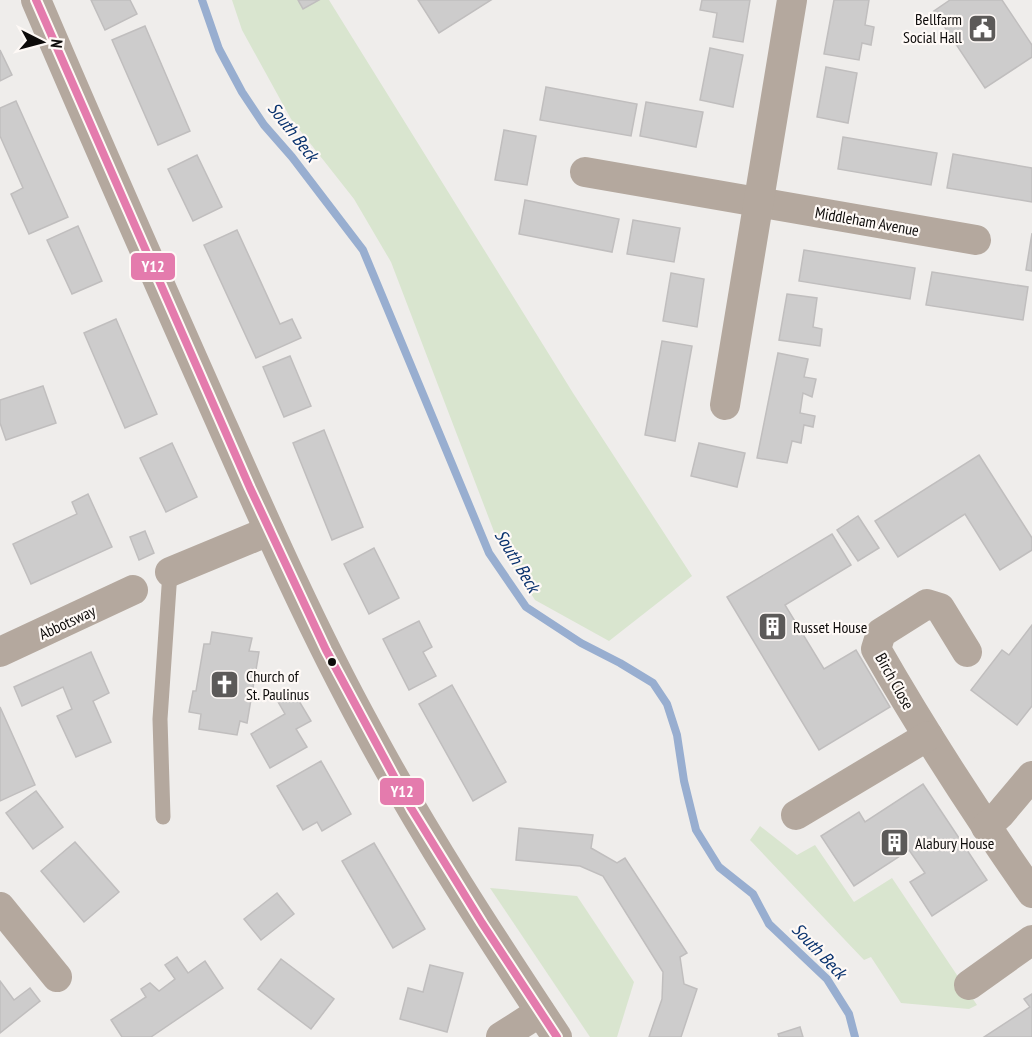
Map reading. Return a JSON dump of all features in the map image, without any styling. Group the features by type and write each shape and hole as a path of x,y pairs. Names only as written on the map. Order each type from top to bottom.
{"street":[{"path":"36,0 269,531 360,716 416,817 463,895 557,1037"},
{"path":"724,405 792,0"},
{"name":"Middleham Avenue","path":"585,172 976,240"},
{"path":"170,572 269,531"},
{"name":"Abbotsway","path":"0,652 133,590"},
{"name":"Birch Close","path":"967,652 940,608 927,604 881,633 876,648 986,827 1032,892"},
{"path":"796,815 928,736"},
{"path":"986,827 1032,776"},
{"path":"0,907 57,978"},
{"path":"969,985 1032,940"},
{"path":"501,1037 540,1011"}],"lane":[{"path":"163,817 160,719 170,572"}],"green space":[{"path":"232,0 329,0 573,393 692,576 609,641 535,600 498,542 391,262 354,199 291,119 242,30"},
{"path":"760,826 797,855 815,845 854,902 892,878 977,1005 969,1009 901,1003 871,957 864,960 750,840"},
{"path":"490,888 577,896 634,982 617,1037 590,1037"}],"building":[{"path":"91,0 130,0 137,14 105,30"},
{"path":"298,0 319,0 303,9"},
{"path":"418,0 491,0 439,33"},
{"path":"702,0 750,0 743,42 713,37 717,13 700,10"},
{"path":"834,0 869,0 865,25 874,27 871,45 862,43 859,60 824,54"},
{"name":"Bellfarm Social Hall","path":"950,0 1002,0 1032,45 1032,57 985,88 934,11"},
{"path":"145,26 190,131 158,145 112,40"},
{"path":"710,48 743,55 733,107 700,100"},
{"path":"0,50 12,75 0,81"},
{"path":"826,67 857,73 848,123 817,117"},
{"path":"546,87 637,104 631,136 540,120"},
{"path":"16,101 68,217 29,234 11,194 23,188 0,136 0,108"},
{"path":"646,102 703,112 696,147 640,136"},
{"path":"504,130 536,136 527,185 495,180"},
{"path":"843,137 937,153 931,185 838,169"},
{"path":"953,154 1032,168 1032,202 947,188"},
{"path":"197,155 222,207 193,221 168,169"},
{"path":"525,200 619,219 612,252 519,234"},
{"path":"633,220 680,228 674,262 627,254"},
{"path":"78,226 102,281 72,294 47,240"},
{"path":"237,230 280,324 292,319 301,338 256,358 204,245"},
{"path":"1032,233 1032,271 1026,270"},
{"path":"804,250 915,268 910,299 799,281"},
{"path":"932,272 1028,287 1023,320 926,305"},
{"path":"671,273 704,279 697,327 663,321"},
{"path":"787,294 817,298 813,327 822,329 820,346 779,340"},
{"path":"116,319 157,414 125,428 84,333"},
{"path":"662,341 692,346 675,441 645,435"},
{"path":"778,353 808,359 804,377 816,379 812,397 803,393 800,413 815,416 813,427 804,425 801,443 792,441 787,463 757,458"},
{"path":"290,356 311,406 284,417 263,367"},
{"path":"43,386 56,423 6,440 0,423 0,400"},
{"path":"324,430 363,527 332,540 293,443"},
{"path":"172,443 197,497 166,512 140,458"},
{"path":"699,443 745,453 737,487 691,476"},
{"path":"979,455 1032,538 1032,550 1000,570 965,514 898,557 875,521"},
{"path":"88,494 112,547 31,584 13,544 77,514 72,502"},
{"path":"858,516 879,548 858,561 837,530"},
{"path":"145,531 154,553 139,560 130,537"},
{"name":"Russet House","path":"832,534 851,565 785,605 824,669 856,650 890,707 819,750 727,597"},
{"path":"374,548 399,598 369,614 344,564"},
{"path":"419,621 432,647 423,652 436,676 409,690 383,639"},
{"path":"1032,625 1032,706 1017,725 971,690 1002,650 1009,655"},
{"name":"Church of St. Paulinus","path":"212,632 252,638 249,651 259,652 247,723 240,721 237,735 199,729 201,714 189,712 193,691 196,691 204,644 210,644"},
{"path":"91,652 109,693 93,701 111,742 76,757 57,716 72,709 63,687 22,706 14,687"},
{"path":"452,685 506,782 473,801 419,704"},
{"path":"293,691 311,721 296,729 307,747 270,768 251,734 285,714 277,700"},
{"path":"0,707 35,785 0,801"},
{"path":"321,761 351,814 322,831 317,822 303,830 277,786"},
{"name":"Alabury House","path":"923,784 987,880 932,916 910,882 925,873 909,850 854,886 821,836 859,812 865,822"},
{"path":"36,791 63,827 33,849 6,813"},
{"path":"519,828 593,835 591,848 617,863 625,858 687,953 680,957 684,984 697,989 681,1037 649,1037 662,999 663,972 603,876 580,866 516,860"},
{"path":"75,842 119,892 84,922 41,871"},
{"path":"374,843 425,929 393,948 342,861"},
{"path":"277,893 294,914 261,940 244,919"},
{"path":"177,957 188,973 205,961 223,988 151,1037 122,1037 111,1020 146,997 141,989 150,983 159,991 175,979 165,965"},
{"path":"281,959 334,999 311,1029 258,989"},
{"path":"430,965 463,973 447,1032 400,1019 408,988 423,992"},
{"path":"0,981 14,1000 30,988 40,1001 0,1033"},
{"path":"1032,994 1032,1037 984,1037 1030,1007 1024,999"},
{"path":"800,1027 803,1037 779,1037 778,1034"}],"waterway":[{"name":"South Beck","path":"202,0 219,49 242,92 264,125 292,157 363,250 489,553 526,607 581,643 653,683 667,704 677,735 684,781 696,830 719,867 753,894 769,924 827,979 849,1014 855,1037"}],"transit line":[{"name":"Y12","path":"36,0 250,488 326,650 411,808 482,923 557,1037"}],"place":[{"name":"Bellfarm Social Hall","path":"983,28"},
{"name":"Russet House","path":"772,627"},
{"name":"Church of St. Paulinus","path":"225,685"},
{"name":"Alabury House","path":"894,843"}]}
